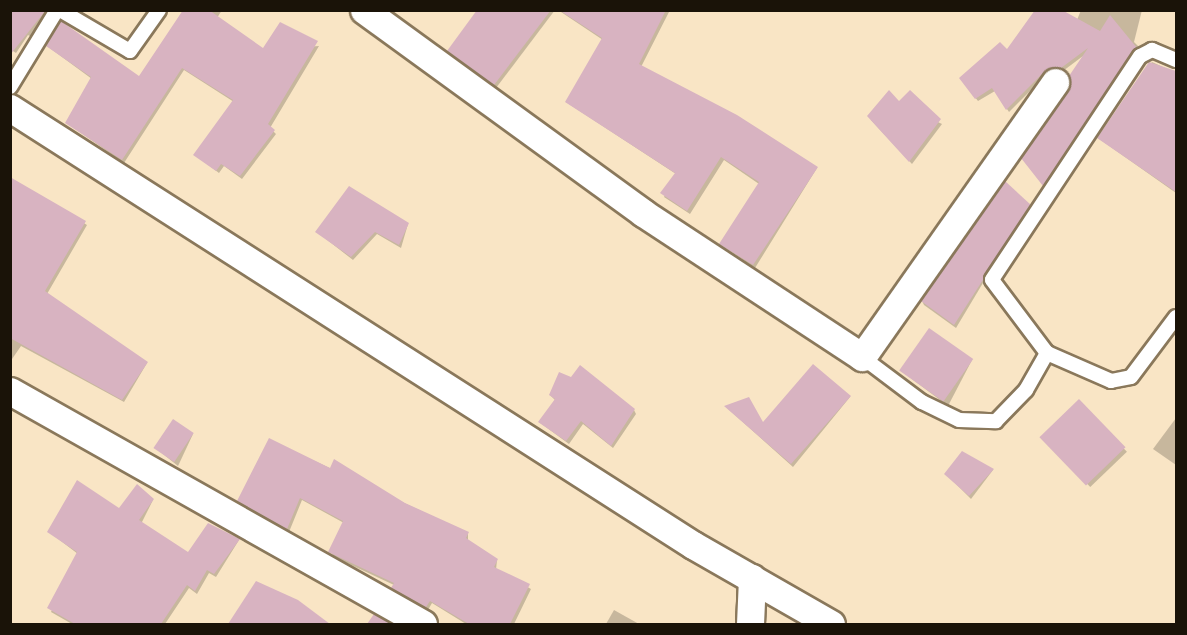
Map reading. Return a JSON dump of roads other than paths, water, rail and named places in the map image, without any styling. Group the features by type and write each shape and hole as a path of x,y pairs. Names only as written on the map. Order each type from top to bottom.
{"street":[{"path":"364,10 650,218 862,357 1055,82"},
{"path":"10,108 752,578 831,624"},
{"path":"10,391 423,624"},
{"path":"750,624 752,578"}],"lane":[{"path":"10,87 58,10 130,51 159,10"},
{"path":"1176,60 1152,50 1140,56 992,280 1047,353 1111,381 1131,377 1176,318"},
{"path":"862,357 922,402 959,420 996,421 1026,390 1047,353"}]}
